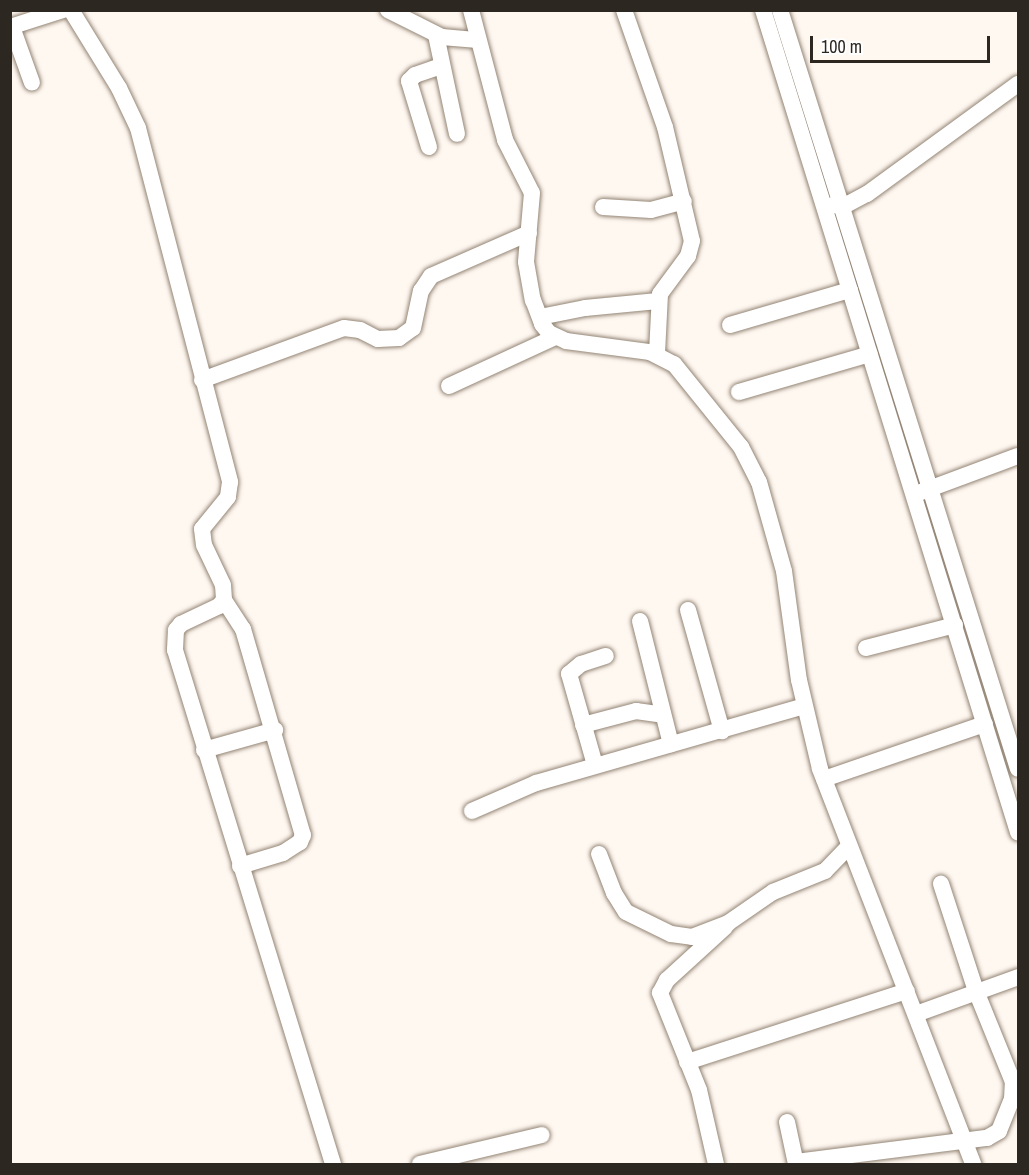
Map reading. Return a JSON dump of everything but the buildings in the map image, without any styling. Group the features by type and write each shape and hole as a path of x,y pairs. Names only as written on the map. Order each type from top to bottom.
{"street":[{"path":"32,83 11,27 63,10"},
{"path":"71,10 119,88 138,128 230,482 228,497 202,529 204,545 224,585 224,600 243,629 275,730 303,836 300,842 283,853 240,866"},
{"path":"388,10 436,34 455,40 478,40"},
{"path":"471,10 505,140 531,194 527,277 540,317 555,337"},
{"path":"624,10 665,127 691,221 691,249 658,301 657,354"},
{"path":"763,10 838,209 850,290 870,354 1018,766"},
{"path":"780,10 921,492 955,625 1018,832"},
{"path":"436,34 457,134"},
{"path":"429,147 409,81 415,75 441,66"},
{"path":"838,209 894,175 1018,84"},
{"path":"603,207 651,210 684,201"},
{"path":"202,380 344,328 360,330 378,339 399,338 413,328 422,291 431,276 529,233"},
{"path":"730,325 850,290"},
{"path":"540,317 585,308 658,301"},
{"path":"449,386 555,337 657,354 683,372 717,422 741,447 759,482 784,571 804,706 824,779 973,1164"},
{"path":"740,392 870,354"},
{"path":"921,492 1018,456"},
{"path":"224,600 219,606 181,624 174,639 204,750 333,1164"},
{"path":"688,610 722,730"},
{"path":"640,621 671,744"},
{"path":"866,648 955,625"},
{"path":"595,765 569,674 582,664 606,656"},
{"path":"472,811 536,783 804,706"},
{"path":"583,726 636,711 663,715"},
{"path":"824,779 985,724"},
{"path":"204,750 275,730"},
{"path":"716,1164 706,1112 662,1001 662,987 728,923 773,892 825,871 849,846"},
{"path":"599,854 619,904 636,919 681,937 692,937 728,923"},
{"path":"787,1122 796,1163 877,1159 987,1138 999,1131 1014,1088 976,991 941,884"},
{"path":"916,1014 1018,976"},
{"path":"687,1062 907,991"},
{"path":"420,1164 542,1135"}]}
